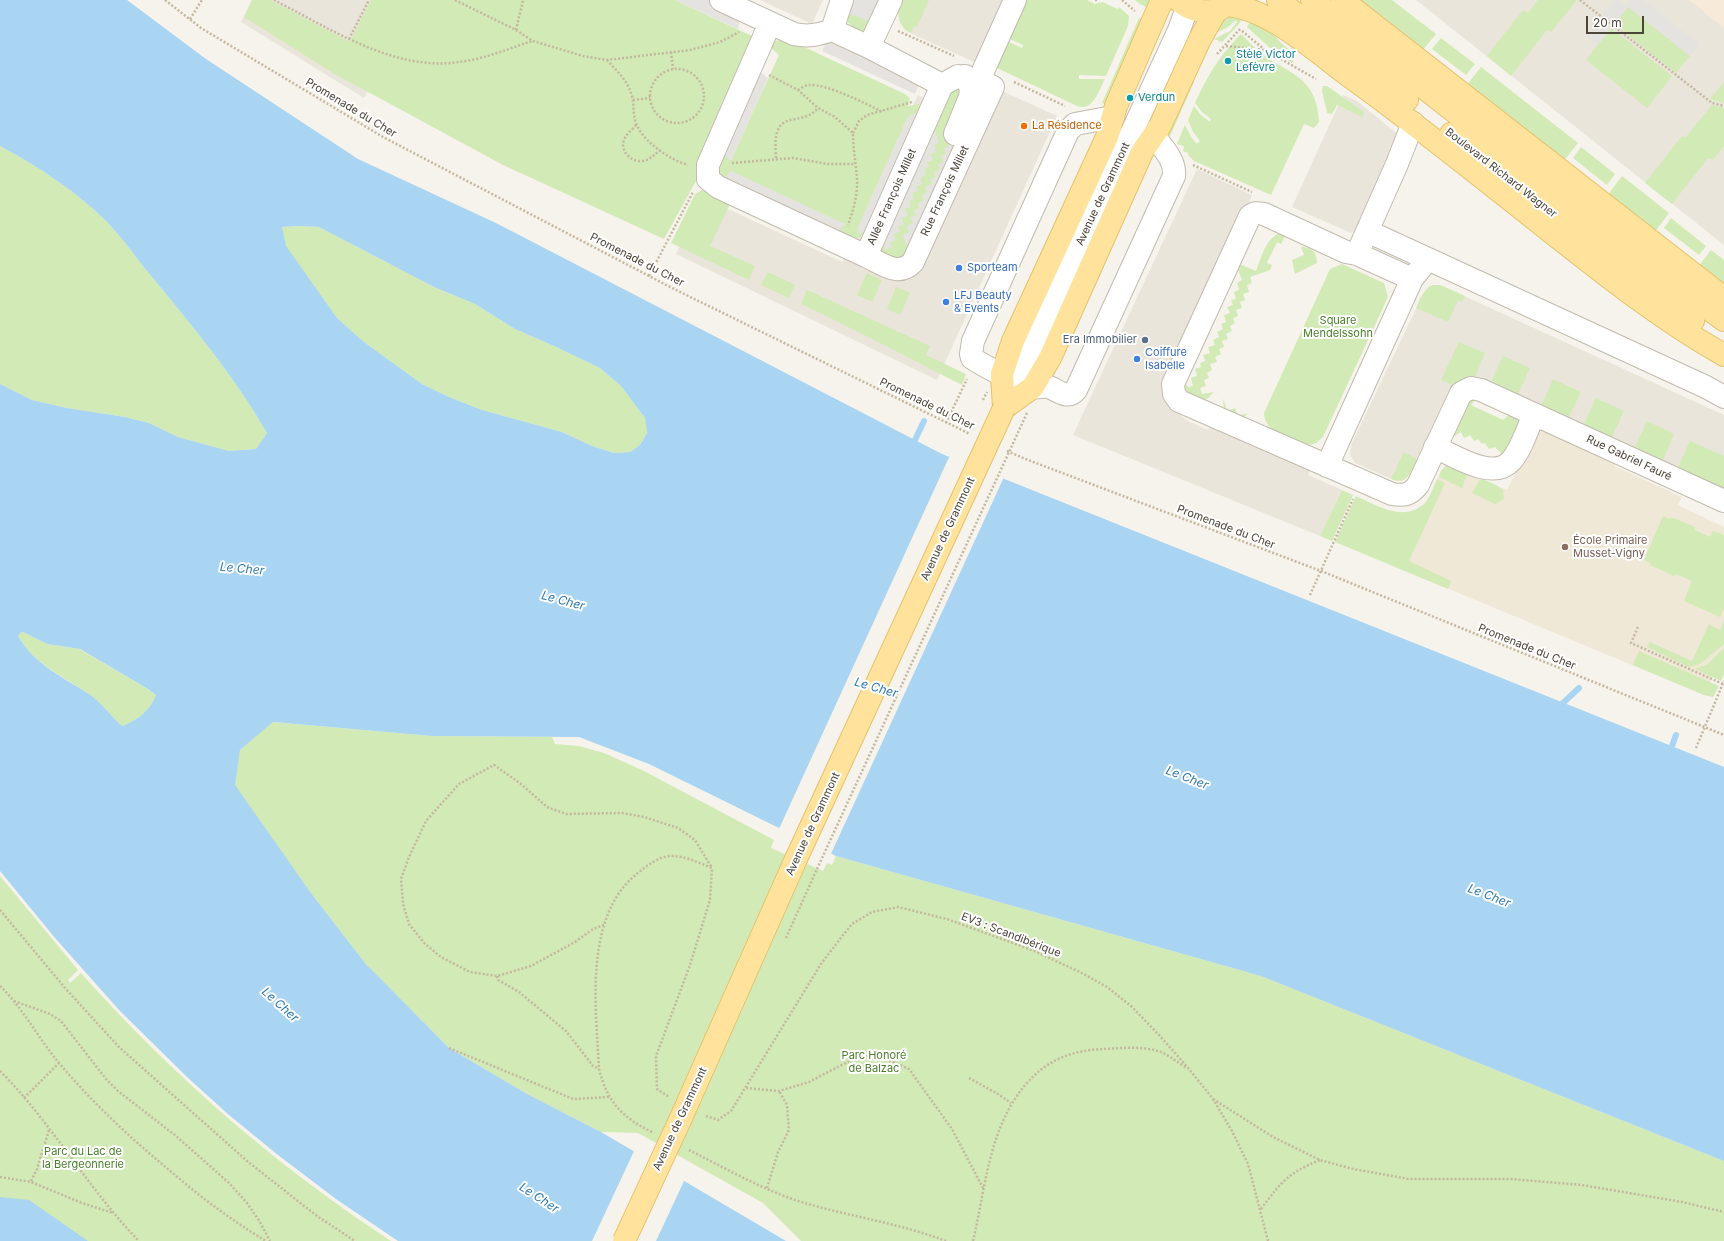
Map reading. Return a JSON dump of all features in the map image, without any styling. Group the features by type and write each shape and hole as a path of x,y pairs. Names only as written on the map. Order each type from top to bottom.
{"main road":[{"name":"Avenue de Grammont","path":"1004,408 1017,381 1013,341 1107,137 1113,117 1162,0"},
{"name":"Boulevard Richard Wagner","path":"1278,0 1724,345"},
{"name":"Boulevard Richard Wagner","path":"1312,0 1676,285 1724,320"},
{"path":"1342,0 1724,298"},
{"path":"1187,2 1202,10 1225,5 1250,10 1266,16 1413,123 1625,290 1692,337 1724,355"},
{"name":"Avenue de Grammont","path":"624,1241 681,1118 796,859 1017,381 1050,358 1142,152 1154,136 1200,39 1225,5"}],"street":[{"path":"721,0 794,34 805,37 814,36 832,30 869,47 938,93 954,77 976,75"},
{"path":"832,30 842,0"},
{"path":"869,47 891,0"},
{"path":"955,134 970,97 971,88 976,75 1015,0"},
{"name":"Avenue de Grammont","path":"1017,381 1187,2"},
{"path":"708,172 770,23"},
{"name":"Rue François Millet","path":"866,256 898,270 908,267 913,262 993,87 976,75"},
{"name":"Allée François Millet","path":"708,172 718,187 866,256 938,93"},
{"path":"1113,117 1075,124 1068,130 973,341 971,354 972,358 1017,381 1048,387 1065,395 1073,393 1076,390 1174,176 1175,170 1168,154 1154,136"},
{"path":"1357,254 1405,145 1413,123"},
{"path":"1412,279 1357,254 1346,252 1257,212 1250,216 1173,384 1174,394 1179,401 1327,466 1412,279 1428,259"},
{"path":"1367,231 1706,387 1724,397"},
{"name":"Rue Gabriel Fauré","path":"1327,466 1392,494 1408,495 1418,486 1458,398 1465,390 1471,388 1481,390 1724,501"},
{"path":"1435,447 1480,467 1497,469 1511,461 1516,454 1534,414"}],"path":[{"name":"Promenade du Cher","path":"165,0 201,28 383,137 649,276 973,436"},
{"path":"190,19 202,0"},
{"path":"274,0 350,39 380,52 408,60 433,63 458,62 486,56 533,41"},
{"path":"350,39 369,0"},
{"path":"454,0 516,30 533,41 583,56 607,60 690,50 720,42 743,29"},
{"path":"516,30 523,0"},
{"path":"1122,0 1132,9"},
{"path":"1580,0 1712,103 1724,106"},
{"path":"1222,49 1244,24"},
{"path":"892,29 956,57"},
{"path":"1225,46 1265,50"},
{"path":"671,52 673,69"},
{"path":"607,60 620,74 628,86 633,100 633,115 636,125 643,135 660,150 682,163 708,172 776,158 793,158 828,164 854,164"},
{"path":"753,63 770,75 798,90 818,108 835,117 853,133"},
{"path":"673,69 681,69 690,72 701,84 704,92 704,101 696,116 680,123 663,119 652,107 650,98 650,90 653,82 661,73 673,69"},
{"path":"976,75 1071,109"},
{"path":"798,90 810,85 826,88 849,96 882,112"},
{"path":"841,244 856,197 857,180 854,164 853,133 859,122 867,115 882,112 938,93"},
{"path":"633,100 650,98"},
{"path":"776,158 777,130 782,123 787,120 807,117 818,108"},
{"path":"636,125 623,141 623,148 627,155 634,160 641,161 649,159 660,150"},
{"path":"1189,160 1194,165 1254,193 1264,214"},
{"path":"649,276 693,192 708,172"},
{"path":"946,423 970,373"},
{"name":"Avenue de Grammont","path":"817,869 1027,413"},
{"name":"Promenade du Cher","path":"1000,448 1321,571 1724,735"},
{"path":"1310,595 1361,481"},
{"path":"1638,627 1631,643 1723,683 1696,748"},
{"path":"604,925 593,929 575,942 531,966 497,976 470,972 441,957 425,944 409,924 403,904 402,879 409,857 426,821 459,784 494,766 521,784 547,807 566,814 622,813 644,817 678,828 695,840 712,868"},
{"name":"EV3 : Scandibérique","path":"706,1116 718,1120 731,1111 821,964 852,924 872,912 898,907 947,919 1032,950 1080,972 1107,987 1132,1007 1189,1069 1213,1099 1232,1131 1248,1164 1261,1209 1268,1241"},
{"path":"0,910 65,988 119,1047 247,1161 318,1216 355,1241"},
{"path":"497,976 498,980 519,992 566,1031 592,1066 599,1069"},
{"path":"0,986 14,1000 59,1063 99,1106 138,1144 215,1208 266,1241"},
{"path":"14,1000 50,1014 61,1022 118,1091 176,1136 229,1183 247,1203 260,1222 270,1241"},
{"path":"449,1048 573,1099 609,1097"},
{"path":"973,1241 992,1150 1012,1103 1035,1074 1048,1064 1064,1056 1088,1049 1127,1048 1159,1051 1189,1069"},
{"path":"746,1088 779,1091 809,1082 859,1056 882,1057 909,1069 952,1129 983,1188"},
{"path":"24,1098 59,1063"},
{"path":"0,1071 59,1140 113,1213 139,1241"},
{"path":"970,1078 1012,1103"},
{"path":"767,1188 778,1152 789,1130 786,1105 779,1091"},
{"path":"1213,1099 1273,1137 1320,1160 1353,1170 1409,1179 1511,1178 1582,1185 1682,1202 1724,1212"},
{"path":"31,1182 37,1169 49,1129"},
{"path":"1261,1209 1275,1189 1292,1173 1320,1160"},
{"path":"0,1177 31,1182 82,1203 113,1213"}],"shaded area":[{"path":"252,0 414,0 364,98 241,22"},
{"path":"675,0 712,0 741,13 738,29"},
{"path":"760,0 823,0 812,24"},
{"path":"833,0 897,0 873,23 831,6"},
{"path":"901,0 1026,0 995,67 996,72 908,32 899,20 898,11"},
{"path":"1416,0 1690,0 1724,28 1724,245"},
{"path":"1615,0 1619,0 1626,5 1631,0 1643,0 1699,44 1690,56 1628,7 1598,45 1586,37"},
{"path":"1690,0 1724,0 1724,28"},
{"path":"828,39 920,81 915,94 822,51"},
{"path":"757,69 768,78 731,161 720,151"},
{"path":"956,70 1057,116 937,380 676,254 704,191 729,203 728,209 842,262 918,95 940,105"},
{"path":"1343,95 1357,101 1401,137 1356,230 1351,233 1292,207"},
{"path":"925,108 875,226 859,234 858,227 908,117"},
{"path":"933,124 939,143 934,145 936,152 931,154 933,160 927,162 929,167 924,169 926,175 920,178 922,184 916,186 918,191 912,193 914,199 909,201 911,207 905,209 908,216 901,218 904,224 898,226 900,231 894,234 896,240 890,242 892,247 885,250 881,237"},
{"path":"953,138 958,151 910,254 903,235 909,232 907,226 913,223 911,217 916,215 914,210 919,208 918,203 924,201 922,195 927,192 925,187 932,184 930,179 936,177 934,172 940,170 938,164 944,162 941,156 946,154 944,148 949,146 947,141"},
{"path":"1197,169 1252,195 1170,402 1182,417 1190,422 1208,430 1210,425 1310,470 1308,475 1342,490 1320,536 1073,435"},
{"path":"731,171 845,224 834,235 720,183"},
{"path":"1440,285 1724,415 1724,490 1459,370 1410,473 1405,479 1401,481 1394,480 1355,463 1350,454 1352,443 1423,294 1429,286"},
{"name":"École Primaire Musset-Vigny","path":"1539,429 1615,462 1614,466 1682,497 1678,505 1724,527 1724,653 1704,695 1396,567 1441,471 1445,466 1451,465 1507,490 1536,432"}],"green space":[{"path":"252,0 270,0 350,42 371,0 675,0 754,37 697,163 696,181 664,239 503,165 333,73 244,17"},
{"path":"901,0 929,0 917,27 914,26 911,33 903,27 899,19 899,5"},
{"path":"1026,0 1087,0 1095,4 1102,2 1118,9 1119,7 1129,16 1128,26 1106,76 1079,75 1079,79 1105,79 1095,99 1087,106 1077,106 995,67 1007,41 1022,48 1023,45 1008,38"},
{"path":"1135,0 1154,0 1152,10 1140,4"},
{"path":"1356,0 1392,0 1436,34 1422,51"},
{"path":"1538,0 1577,0 1551,32 1547,30 1511,76 1487,56 1523,10 1528,13"},
{"path":"1628,7 1690,56 1676,73 1614,24"},
{"path":"848,12 874,23 867,30 857,31 848,22"},
{"path":"1233,15 1244,15 1239,24 1222,42 1214,39 1230,31 1237,22 1236,20 1228,27 1216,33 1218,24"},
{"path":"1139,18 1144,20 1107,105 1102,103"},
{"path":"1252,18 1267,26 1280,42 1296,55 1292,63 1269,47 1247,27"},
{"path":"1611,28 1672,76 1647,108 1586,60"},
{"path":"1241,34 1266,57 1303,81 1314,97 1317,108 1319,122 1314,128 1304,124 1271,195 1194,161 1188,153 1183,151 1184,146 1177,144 1185,125 1197,144 1200,141 1193,132 1188,120 1194,106 1200,114 1210,122 1211,119 1202,112 1195,103 1215,66 1226,50"},
{"path":"1441,38 1475,64 1466,75 1432,49"},
{"path":"789,40 905,94 910,98 908,106 919,104 921,110 908,117 858,227 866,231 860,237 853,238 837,231 845,224 719,176 717,167 723,154 731,160 779,55 771,48 775,41"},
{"path":"1481,67 1578,143 1563,162 1466,86"},
{"path":"1191,80 1194,82 1170,136 1166,134"},
{"path":"1724,82 1724,103 1710,99"},
{"path":"958,86 960,94 959,98 944,129 963,138 949,146 910,233 903,235 910,254 905,261 880,254 878,242 890,242 931,154 934,145 933,124 947,92"},
{"path":"1323,86 1327,86 1364,112 1362,117 1337,105 1332,114 1327,113 1322,91"},
{"path":"1712,105 1724,108 1724,146 1713,160 1708,158 1672,204 1645,183 1682,136 1685,138"},
{"path":"0,146 27,161 66,187 90,206 115,231 213,353 255,412 267,433 256,449 229,451 178,437 149,423 125,417 67,408 32,400 0,384"},
{"path":"1581,147 1615,174 1607,185 1573,158"},
{"path":"1622,176 1669,213 1654,233 1607,196"},
{"path":"702,190 730,204 710,246 755,266 749,280 671,243 695,194"},
{"path":"1671,218 1706,246 1699,255 1664,228"},
{"path":"282,227 319,227 434,287 475,304 515,329 600,368 621,386 645,418 647,433 640,445 630,452 614,453 592,446 562,432 482,410 422,384 364,342 337,318 285,246"},
{"path":"1280,233 1285,236 1281,244 1277,242 1267,263 1272,265 1270,270 1250,277 1252,283 1247,285 1249,292 1243,294 1245,300 1240,302 1242,308 1236,310 1238,316 1233,318 1235,323 1230,326 1232,331 1226,334 1228,339 1222,341 1224,347 1219,349 1221,354 1215,357 1217,362 1210,364 1212,370 1207,373 1209,378 1204,380 1206,386 1200,388 1202,394 1214,392 1207,399 1202,401 1182,392 1181,377 1188,387 1193,386 1191,378 1197,376 1195,369 1201,367 1200,363 1205,361 1203,355 1210,353 1208,347 1215,345 1213,340 1219,337 1217,332 1223,329 1221,324 1226,322 1224,315 1230,313 1227,307 1233,305 1231,300 1236,299 1234,292 1239,290 1237,283 1242,280 1235,262 1256,271 1262,255 1271,239"},
{"path":"1301,247 1311,249 1315,253 1317,263 1295,274 1292,260 1304,255"},
{"path":"1711,250 1724,260 1724,287 1698,267"},
{"name":"Square Mendelssohn","path":"1342,264 1384,283 1388,297 1323,437 1316,443 1307,446 1274,431 1265,420 1264,413 1330,269"},
{"path":"768,272 795,285 789,298 761,285"},
{"path":"867,273 882,280 872,302 857,295"},
{"path":"1433,285 1440,285 1465,296 1462,302 1458,300 1448,322 1416,308 1424,292"},
{"path":"896,287 910,293 900,315 887,309"},
{"path":"807,290 930,346 926,355 966,374 962,385 801,304"},
{"path":"1459,342 1485,353 1474,379 1454,386 1441,380"},
{"path":"1503,356 1530,368 1517,396 1490,384"},
{"path":"1553,379 1581,392 1568,419 1541,407"},
{"path":"1223,398 1227,411 1235,408 1238,416 1248,413 1244,417 1238,419 1224,410"},
{"path":"1596,398 1624,411 1611,439 1583,426"},
{"path":"1476,399 1471,405 1503,420 1511,413 1519,418 1519,422 1508,451 1503,455 1495,447 1489,449 1485,443 1482,444 1478,439 1474,441 1470,435 1464,438 1461,432 1451,438 1467,400"},
{"path":"1647,421 1674,434 1662,462 1634,449"},
{"path":"1690,441 1724,456 1724,490 1677,469"},
{"path":"1404,452 1417,459 1413,468 1408,476 1401,481 1391,479"},
{"path":"1447,465 1466,471 1467,474 1462,488 1439,477 1441,471"},
{"path":"1437,479 1445,483 1409,561 1451,581 1448,589 1335,542 1356,496 1381,508 1399,512 1407,512 1416,509 1426,502"},
{"path":"1482,479 1503,490 1504,499 1495,504 1472,493 1479,481"},
{"path":"1342,490 1353,495 1332,541 1320,536"},
{"path":"1663,516 1670,519 1671,517 1695,527 1695,530 1710,537 1713,531 1724,535 1724,608 1720,617 1684,601 1692,581 1676,574 1674,576 1650,565 1651,563 1644,560"},
{"path":"1724,621 1724,644 1700,664 1689,667 1647,647 1650,642 1692,661 1709,624 1720,630"},
{"path":"23,632 47,644 79,649 148,689 156,695 153,701 147,711 133,721 122,726 93,697 50,669 32,654 18,636"},
{"path":"1724,648 1724,674 1721,681 1695,669 1708,664"},
{"path":"1639,651 1719,686 1713,697 1704,695 1633,665"},
{"name":"Parc Honoré de Balzac","path":"272,722 432,736 552,737 555,744 579,746 604,753 644,771 774,840 771,848 823,871 827,863 832,865 836,856 1261,976 1724,1161 1724,1241 801,1241 763,1203 638,1133 601,1132 529,1095 449,1048 365,963 311,893 234,785 240,750"},
{"name":"Parc du Lac de la Bergeonnerie","path":"0,876 78,970 68,980 70,983 81,973 152,1048 227,1117 307,1182 391,1241 0,1241"}],"water":[{"name":"Le Cher","path":"0,0 127,0 206,59 358,159 496,223 942,454 1724,767 1724,1161 1261,976 836,856 649,764 579,737 432,736 273,722 240,750 235,785 311,893 365,963 449,1048 529,1095 601,1132 786,1241 398,1241 336,1199 278,1155 229,1115 187,1077 120,1011 55,938 0,871 0,384 32,400 67,408 125,417 149,423 178,437 229,451 256,449 267,433 255,412 213,353 122,238 109,224 90,206 66,187 27,161 0,146","holes":["282,227 319,227 434,287 475,304 515,329 600,368 621,386 645,418 647,433 640,445 630,452 614,453 592,446 562,432 482,410 422,384 364,342 337,318 286,246","23,632 47,644 80,649 148,689 156,695 153,701 142,715 122,726 93,697 59,676 32,654 18,636"]},
{"path":"0,1197 29,1200 88,1241 0,1241"}],"pier":[{"path":"950,455 1004,477 830,856 778,831"},
{"path":"635,1149 685,1179 656,1241 592,1241"}],"waterway":[{"path":"915,440 924,421"},
{"path":"1563,703 1579,688"},
{"path":"1672,746 1676,735"}],"place":[{"name":"Stèle Victor Lefèvre","path":"1228,61"},
{"name":"Verdun","path":"1130,98"},
{"name":"La Résidence","path":"1024,126"},
{"name":"Sporteam","path":"959,268"},
{"name":"LFJ Beauty & Events","path":"946,302"},
{"name":"Era Immobilier","path":"1145,340"},
{"name":"Coiffure Isabelle","path":"1137,359"},
{"name":"École Primaire Musset-Vigny","path":"1565,547"}]}
